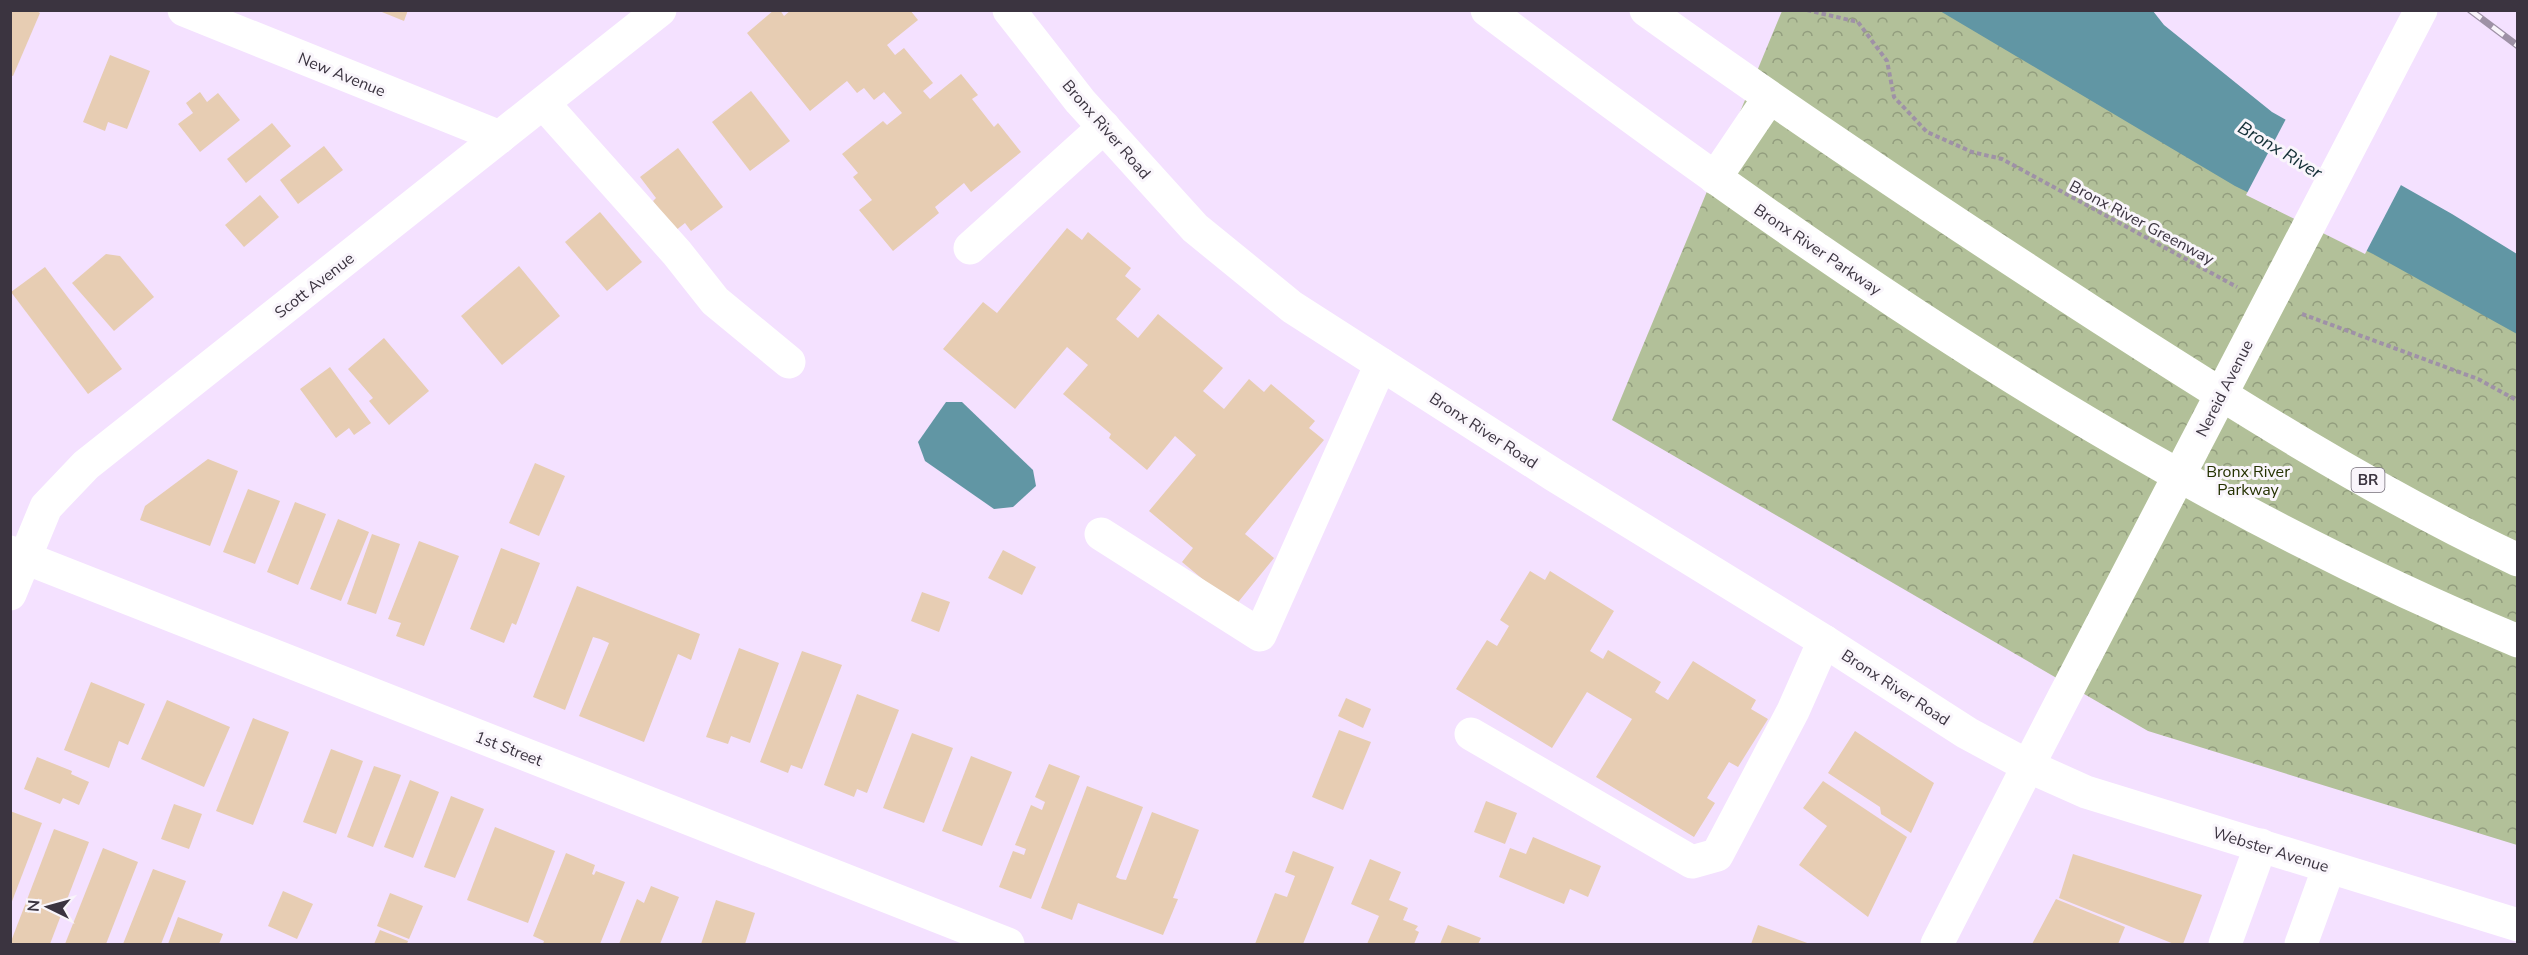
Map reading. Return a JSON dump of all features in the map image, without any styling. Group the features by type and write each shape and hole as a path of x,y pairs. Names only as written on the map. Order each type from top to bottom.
{"main road":[{"name":"New Avenue","path":"184,10 500,137"},
{"name":"Scott Avenue","path":"10,594 17,555 46,507 86,465 660,10"},
{"name":"Bronx River Road","path":"1009,10 1104,128 1195,228 1292,307 1554,475 1824,641 1967,733 2028,766"},
{"name":"Bronx River Parkway","path":"1487,10 1715,178 1966,348 2175,474 2297,540 2420,600 2517,641"},
{"path":"1646,10 1769,98 1715,178"},
{"name":"Nereid Avenue","path":"1937,945 2421,10"},
{"name":"BR","path":"1769,98 1937,212 2221,393 2377,485 2517,560"},
{"path":"544,104 677,252 715,302 789,362"},
{"path":"970,248 1104,128"},
{"path":"1101,534 1260,635 1381,364"},
{"name":"1st Street","path":"17,555 1008,945"},
{"path":"2420,600 2517,658"},
{"path":"1471,734 1692,862 1717,855 1793,711 1824,641"},
{"name":"Webster Avenue","path":"2028,766 2086,792 2517,925"},
{"path":"2225,945 2261,845"},
{"path":"2301,945 2329,867"}],"path":[{"name":"Bronx River Greenway","path":"1807,10 1857,22 1887,61 1894,97 1927,132 1972,152 2002,159 2239,288"},
{"path":"2293,311 2478,379 2517,401"}],"green space":[{"name":"Bronx River Parkway","path":"1782,11 1959,11 2517,325 2517,845 2148,731 1612,420"}],"water":[{"name":"Bronx River","path":"1940,11 2153,11 2164,25 2272,112 2452,214 2517,254 2517,334 2373,254 2235,186"},
{"path":"946,402 962,402 1033,470 1036,486 1013,507 994,509 925,461 918,442"}],"pier":[{"path":"2287,117 2402,183 2365,254 2246,195"}],"building":[{"path":"10,10 35,10 40,13 13,76 10,75"},
{"path":"377,10 408,10 404,21"},
{"path":"774,10 780,10 784,16 791,10 910,10 918,20 887,45 895,55 904,48 933,83 923,91 930,99 961,74 978,95 972,99 994,127 998,123 1021,152 971,192 964,183 935,207 939,213 893,251 859,210 872,200 853,177 858,173 842,154 883,121 887,125 902,113 884,92 874,100 864,88 857,93 847,81 810,111 747,33"},
{"path":"110,55 150,71 127,129 108,122 105,131 83,122"},
{"path":"751,91 790,141 750,171 712,122"},
{"path":"200,92 207,102 218,93 240,120 200,152 178,124 193,113 186,103"},
{"path":"272,123 291,146 246,183 227,159"},
{"path":"324,146 343,170 298,204 280,180"},
{"path":"678,148 723,207 691,231 685,223 675,231 653,201 656,198 640,177"},
{"path":"260,195 279,217 244,247 225,225"},
{"path":"600,212 642,262 607,291 565,242"},
{"path":"1067,228 1082,240 1088,232 1131,268 1125,276 1141,289 1116,319 1138,338 1158,314 1223,368 1203,391 1224,409 1249,379 1264,392 1271,384 1315,421 1309,428 1324,440 1245,534 1274,558 1235,606 1182,562 1193,548 1149,511 1196,455 1175,436 1147,470 1109,438 1111,434 1063,394 1088,365 1067,347 1015,409 943,349 983,302 997,313"},
{"path":"106,254 120,256 154,297 114,331 72,283"},
{"path":"519,266 560,316 502,365 461,316"},
{"path":"45,267 122,369 88,394 11,292"},
{"path":"384,338 429,391 389,425 369,401 373,398 348,369"},
{"path":"330,367 371,423 354,435 349,428 336,438 300,389"},
{"path":"208,459 238,471 210,546 140,520 145,506"},
{"path":"535,463 565,476 539,536 509,523"},
{"path":"248,489 280,501 255,564 223,552"},
{"path":"295,502 326,514 298,585 267,572"},
{"path":"338,519 369,532 341,601 310,589"},
{"path":"372,534 400,544 376,614 347,604"},
{"path":"419,541 459,556 424,646 396,636 401,623 388,619"},
{"path":"501,548 540,563 516,625 512,623 504,643 470,629"},
{"path":"1003,550 1036,567 1022,595 988,578"},
{"path":"1530,571 1545,580 1550,571 1614,611 1590,651 1603,659 1608,650 1661,682 1655,692 1668,700 1693,661 1756,700 1751,709 1768,719 1738,767 1729,762 1707,798 1715,803 1694,837 1596,777 1632,719 1587,692 1552,748 1456,689 1487,640 1497,646 1509,626 1500,620"},
{"path":"577,586 700,634 691,660 678,654 644,742 579,716 609,643 600,639 593,637 565,710 533,697"},
{"path":"922,592 950,602 939,632 911,621"},
{"path":"739,648 779,663 750,743 731,736 728,744 706,737"},
{"path":"802,651 842,665 802,769 791,765 788,773 760,762"},
{"path":"91,682 145,704 128,745 119,741 109,768 64,750"},
{"path":"857,694 899,710 867,793 857,789 854,797 824,785"},
{"path":"1346,698 1371,709 1363,728 1338,716"},
{"path":"167,700 230,727 204,787 141,759"},
{"path":"253,718 289,732 253,825 216,811"},
{"path":"1339,730 1371,742 1343,810 1312,797"},
{"path":"1855,731 1934,783 1911,833 1881,814 1880,807 1828,773"},
{"path":"912,733 953,748 924,823 883,808"},
{"path":"331,749 363,761 336,834 303,822"},
{"path":"971,756 1012,772 982,846 942,831"},
{"path":"37,757 72,771 71,774 89,782 79,805 63,798 60,804 24,789"},
{"path":"1049,764 1080,776 1031,899 999,887 1013,851 1024,855 1026,849 1015,845 1031,805 1042,810 1045,802 1035,797"},
{"path":"374,766 401,775 373,847 347,837"},
{"path":"410,780 439,792 413,858 384,847"},
{"path":"1823,781 1907,837 1868,917 1799,865 1827,826 1803,808"},
{"path":"1087,786 1143,807 1116,877 1120,879 1126,880 1152,812 1199,830 1173,898 1178,899 1163,935 1078,903 1072,920 1041,908"},
{"path":"451,796 484,809 455,878 424,867"},
{"path":"1486,801 1517,813 1505,844 1474,832"},
{"path":"174,804 202,814 189,849 161,839"},
{"path":"10,811 42,823 11,904 10,904"},
{"path":"495,827 555,851 528,923 467,900"},
{"path":"54,829 89,842 50,944 10,944"},
{"path":"1533,837 1601,866 1588,897 1570,889 1564,904 1499,877 1510,848 1526,854"},
{"path":"103,848 138,862 106,944 65,944"},
{"path":"1293,851 1334,867 1303,944 1255,944 1275,893 1287,897 1295,876 1285,872"},
{"path":"566,853 595,865 592,874 594,875 596,871 625,882 600,944 543,944 544,941 533,936"},
{"path":"2073,854 2202,895 2183,944 2174,944 2059,898"},
{"path":"1370,859 1401,872 1389,900 1408,908 1403,920 1418,926 1415,930 1419,932 1414,944 1367,944 1379,916 1351,904"},
{"path":"153,869 186,881 161,944 123,944"},
{"path":"651,886 679,897 660,944 619,944 637,899 644,903"},
{"path":"283,891 313,904 297,939 268,926"},
{"path":"390,893 423,906 409,939 377,926"},
{"path":"2056,899 2125,927 2118,944 2032,944"},
{"path":"716,900 755,913 745,944 701,944"},
{"path":"178,917 223,934 219,944 168,944"},
{"path":"1448,925 1481,938 1478,944 1440,944"},
{"path":"1758,925 1810,944 1751,944"},
{"path":"380,930 408,941 407,944 374,944"}],"railway":[{"path":"2470,10 2518,46"}]}
